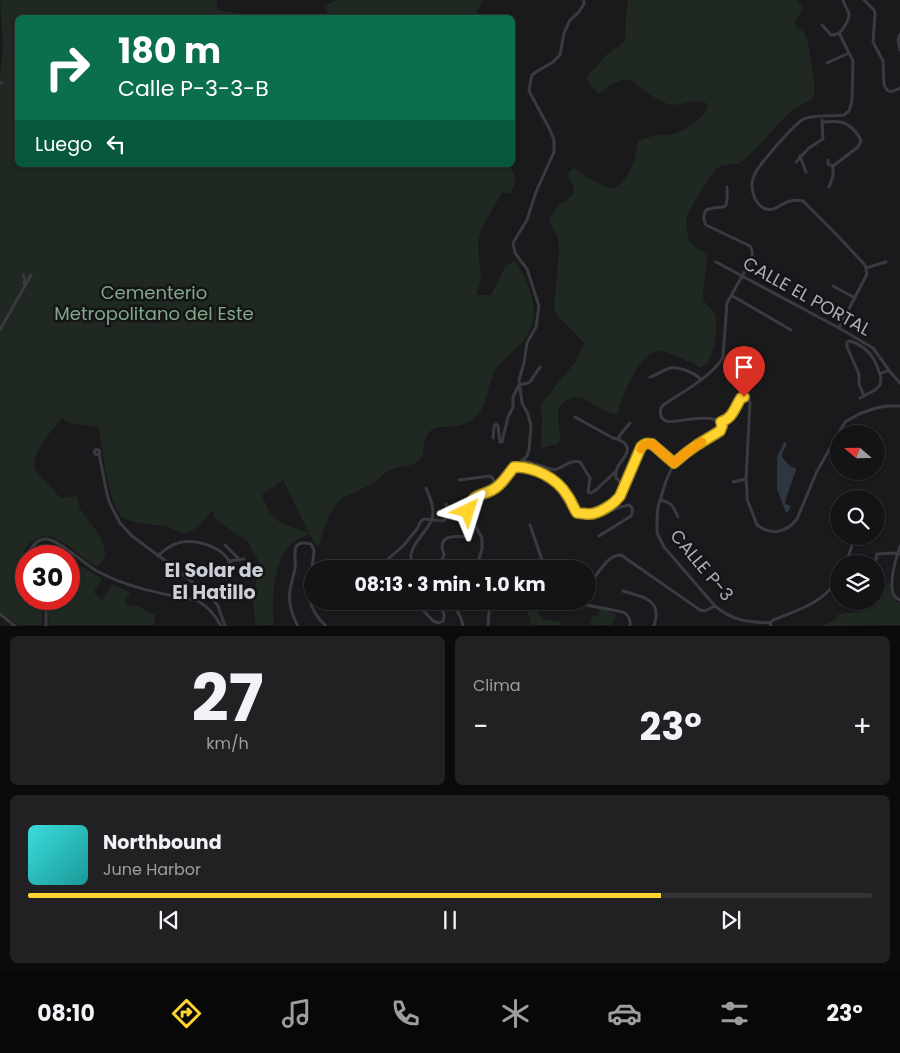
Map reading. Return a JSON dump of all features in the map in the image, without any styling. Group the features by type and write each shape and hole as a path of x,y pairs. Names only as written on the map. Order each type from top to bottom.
{"street":[{"path":"478,495 498,486 526,456 529,449 531,426 528,414 522,403 519,380 528,343 536,327 539,306 527,269 515,253 513,243 527,220 536,192 554,152 554,140 529,90 532,75 554,62 560,55 564,32 570,20 584,4 584,0"},
{"path":"822,25 831,35 839,33 849,17 849,12 843,0"},
{"path":"864,0 875,13 873,42 883,61 884,85 891,92 900,88"},
{"path":"822,119 844,115 849,111 852,101 853,61 839,33"},
{"path":"900,34 898,40 900,50"},
{"path":"827,63 849,53"},
{"path":"829,186 834,166 858,147 861,141 849,125 841,122 808,118 801,121 757,170 752,184 753,192 760,207 765,209 772,210 787,202 803,201 866,268 867,274 839,328"},
{"path":"796,162 809,148 823,139 822,119"},
{"path":"800,156 806,172"},
{"path":"828,160 828,164 834,166"},
{"path":"721,422 713,418 668,422 660,415 660,409 710,373 720,364 723,357 727,302 752,256 750,246 706,225 703,220 706,210 726,206 728,202 727,187"},
{"name":"CALLE EL PORTAL","path":"716,262 873,348 888,370 900,383"},
{"path":"866,268 886,262"},
{"path":"23,288 24,275"},
{"path":"0,330 31,275"},
{"path":"833,286 854,298"},
{"path":"731,295 791,330"},
{"path":"847,342 853,342 864,348 875,361 880,374 880,385 862,397 859,374 847,347 847,342"},
{"path":"519,385 530,382 540,367"},
{"path":"650,377 658,375 669,368 676,367 697,375 701,379"},
{"path":"880,374 888,370"},
{"path":"494,438 494,427 496,424 498,426 500,442 502,442 508,417 513,407 513,397 519,385"},
{"name":"CALLE P-3","path":"746,479 750,403 744,397 741,398 731,416 721,422 720,431 697,445 674,463 658,507 657,533 664,547 715,606 733,618 771,624"},
{"path":"733,482 746,479 748,499 757,526 767,531 776,532 786,529 792,525 800,514 817,471 845,422 859,414 876,408 900,406"},
{"path":"522,460 554,470 574,461 580,462 590,478 588,492 591,493 596,490 615,472 618,465 627,455 628,447 618,439 575,418"},
{"path":"618,439 630,422"},
{"path":"514,467 531,468 549,477 566,494 577,513 591,514 620,496 644,444 652,444 674,463"},
{"path":"99,454 110,504 120,522 132,536 215,601 225,626"},
{"path":"615,472 616,478 626,485"},
{"path":"441,560 444,555 443,542 453,536 470,537 473,534 474,530 468,511 472,499 494,483 490,476 459,480"},
{"path":"410,560 412,550 432,520 432,500 426,488"},
{"path":"660,500 669,502 678,517"},
{"path":"387,560 404,545 421,521 424,519 444,521 447,516 446,504"},
{"path":"591,514 593,519 620,507 629,505 632,508 631,516 599,536"},
{"path":"468,511 482,538 482,549 479,560"},
{"path":"530,525 542,560"},
{"path":"35,545 37,542 46,539 60,545"},
{"path":"158,556 170,546 178,543 196,542 205,544 222,554 229,560 231,566"},
{"path":"298,626 292,613 289,594 296,564 295,549 300,544 305,543 311,544 314,550 309,598 314,613 326,626"},
{"path":"225,545 240,560"},
{"path":"900,546 893,572 892,588 894,595 900,600"},
{"path":"877,555 899,554"},
{"path":"596,577 608,560 616,555 621,555 700,610 705,611 715,606"},
{"path":"229,560 244,559"},
{"path":"80,560 118,581 138,588 198,601 212,612 221,626"},
{"path":"198,601 203,595 203,590"},
{"path":"771,624 773,620 814,603 830,591"},
{"path":"623,592 644,598 656,607 657,614 654,626"},
{"path":"596,607 627,614 630,618 630,626"},
{"path":"46,610 46,626"},
{"path":"423,610 434,621 439,623 443,621 444,615 442,610"},
{"path":"457,610 464,626"},
{"path":"488,626 489,610"},
{"path":"0,614 15,626"}],"green space":[{"name":"Cementerio Metropolitano del Este","path":"0,0 217,0 217,10 248,15 15,15 15,167 511,167 516,181 510,194 502,193 483,226 478,242 481,281 476,295 491,295 505,267 515,260 525,279 532,299 534,309 531,329 522,343 498,366 479,414 464,424 434,428 426,437 422,456 418,461 411,465 388,471 373,483 339,501 329,517 318,547 309,534 287,548 282,557 275,580 274,625 257,625 255,621 253,600 258,560 247,541 216,520 212,511 198,526 186,533 124,518 114,503 110,490 99,427 72,424 62,418 47,436 38,451 35,466 37,472 60,498 77,496 80,509 101,537 106,556 97,567 80,555 80,545 67,545 53,537 43,536 29,545 15,545 15,610 42,610 42,625 18,625 0,612 0,78 3,44","holes":["283,480 309,533 281,523 269,512 262,495"]},
{"path":"337,0 484,0 477,10 476,15 330,15 324,6"},
{"path":"628,0 797,0 804,7 794,23 804,33 808,41 814,95 811,100 795,108 785,117 749,156 739,164 723,165 717,168 708,179 688,213 686,223 689,241 708,254 703,300 716,315 714,347 709,361 701,368 671,354 661,351 653,353 639,366 633,376 617,415 581,398 570,399 561,405 559,410 558,422 561,439 557,444 541,448 542,418 540,405 576,361 584,343 557,315 554,305 559,253 558,238 549,221 557,207 573,193 573,185 568,179 569,172 574,168 610,189 614,188 625,178 632,166 638,141 655,135 668,135 683,130 704,114 707,104 698,101 678,105 668,104 627,80 618,81 598,94 586,78 606,55 625,41"},
{"path":"80,565 102,578 94,592 102,601 112,584 130,592 125,604 140,607 155,615 154,625 49,625 48,610 80,610"},
{"path":"889,579 890,589 895,601 900,603 900,625 819,626 835,619 839,614 862,610 885,610 885,589"},
{"path":"600,609 616,614 612,625 594,625 590,623 593,615 597,617"},
{"path":"527,610 537,610 542,619 558,621 564,625 531,625"}],"shaded area":[{"path":"784,442 787,444 782,457 796,470 785,502 791,506 786,513 777,489 777,457"}],"slow traffic":[{"path":"641,449 644,444 652,444 674,463 702,442"}],"district":[{"name":"El Solar de El Hatillo","path":"214,581"}],"route":[{"path":"468,511 472,499 498,486 514,467 526,467 549,477 557,483 577,513 591,514 597,512 620,496 644,444 652,444 674,463 697,445 720,431 721,422 731,416 741,398 744,397"}]}
